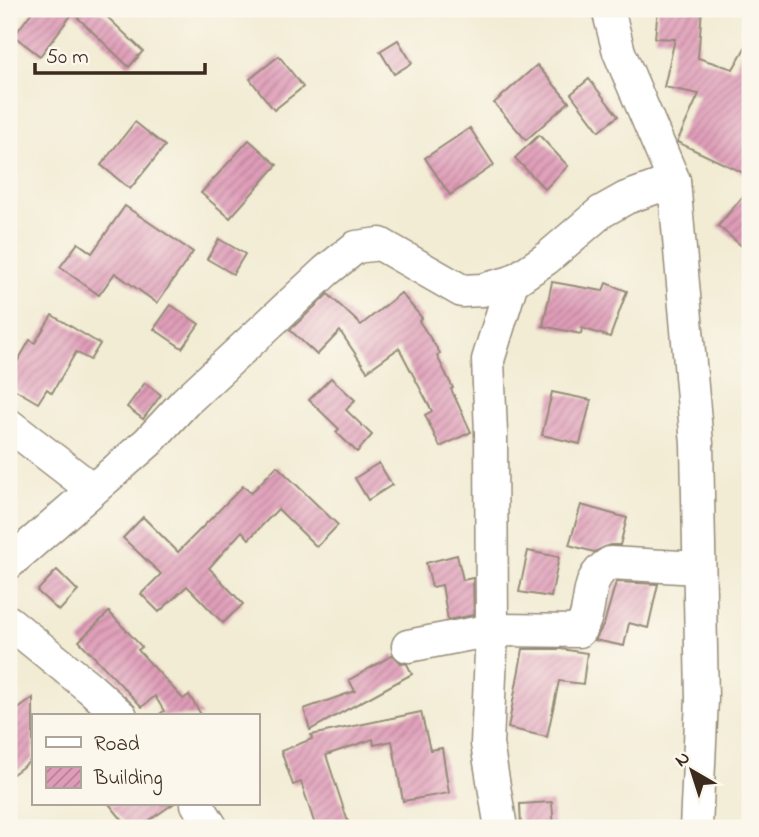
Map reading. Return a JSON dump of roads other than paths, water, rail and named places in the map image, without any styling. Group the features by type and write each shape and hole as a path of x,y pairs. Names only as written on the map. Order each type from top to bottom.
{"street":[{"path":"608,9 619,52 674,181 697,444 702,699 696,828"},
{"path":"9,563 148,442 185,402 326,271 356,247 380,244 462,291 482,290 512,282 546,259 601,212 626,198 674,181"},
{"path":"501,828 487,744 492,630 488,360 512,282"},
{"path":"9,425 92,489"},
{"path":"408,646 492,630 579,631 585,622 593,578 600,569 610,563 698,568"},
{"path":"9,622 119,714"},
{"path":"198,806 212,828"}]}
